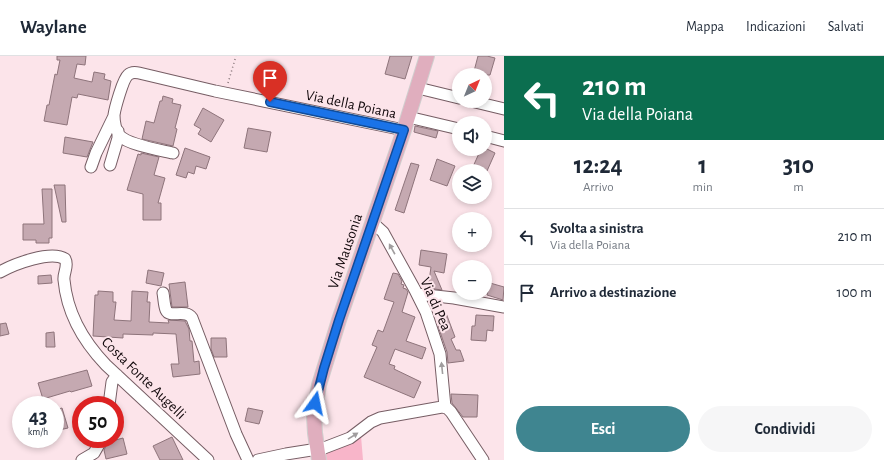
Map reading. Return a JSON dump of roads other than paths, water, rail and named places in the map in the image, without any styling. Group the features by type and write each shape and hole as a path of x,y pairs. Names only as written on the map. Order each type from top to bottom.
{"main road":[{"name":"Via Mausonia","path":"318,455 314,416 319,385 339,320 418,88 427,56"}],"street":[{"name":"Via della Poiana","path":"118,131 114,115 124,80 131,73 139,73 225,94 406,124 452,128"},
{"path":"418,88 452,96"},
{"path":"492,106 504,109"},
{"path":"91,167 114,115"},
{"path":"118,131 126,140 173,153"},
{"path":"110,165 118,138 118,131"},
{"path":"492,138 504,141"},
{"name":"Via di Pea","path":"373,222 382,232 426,312 440,354 445,407"},
{"name":"Costa Fonte Augelli","path":"0,272 20,262 56,256 65,259 67,264 64,279 71,313 77,326 96,354 208,460"},
{"path":"163,293 165,309 168,313 185,313 192,318 236,434 248,460"},
{"path":"417,294 454,298 504,307"},
{"path":"110,396 112,382 117,375"},
{"path":"258,460 286,454 318,455 350,438 371,422 380,418 445,407 451,412 483,460"},
{"path":"82,460 88,458 97,448"}]}
